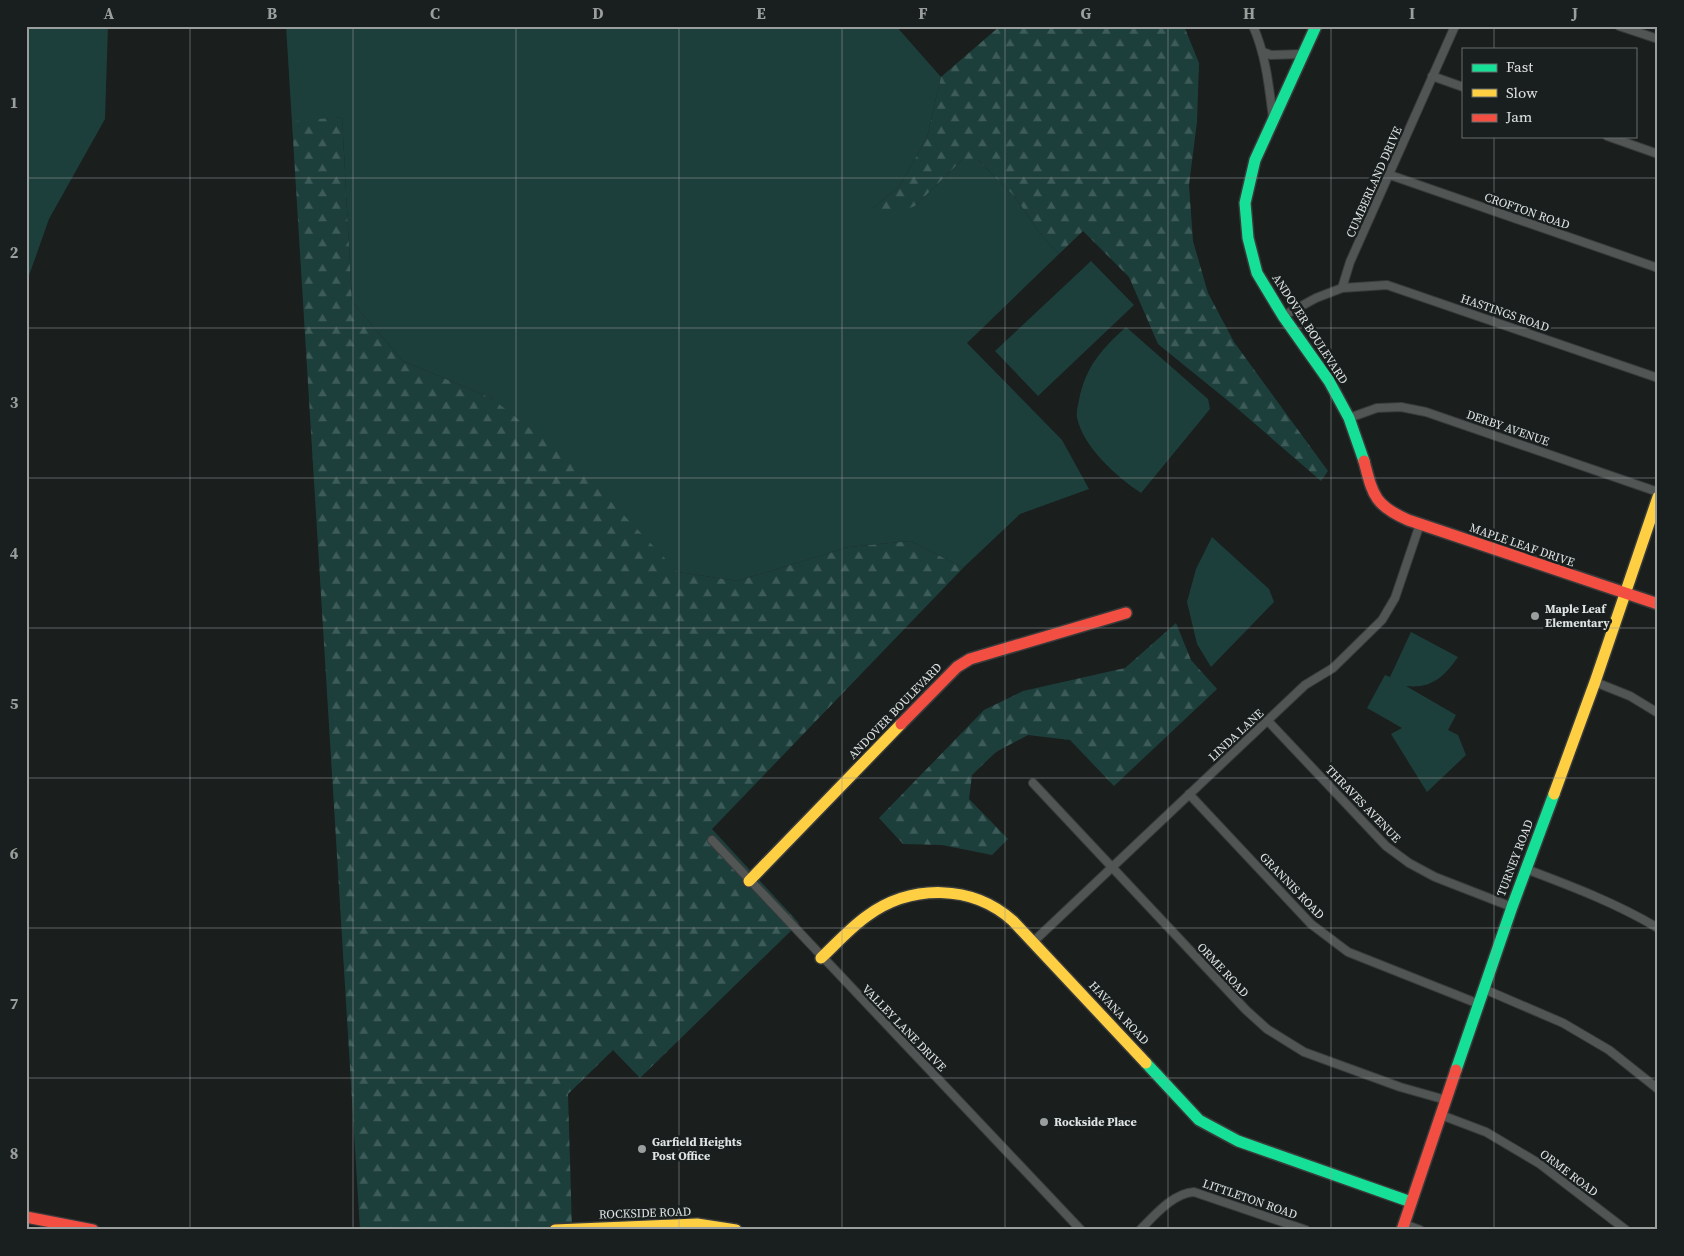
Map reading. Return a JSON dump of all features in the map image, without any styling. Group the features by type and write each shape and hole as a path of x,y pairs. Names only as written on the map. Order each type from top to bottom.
{"street":[{"path":"1253,26 1268,76 1273,118"},
{"name":"ANDOVER BOULEVARD","path":"1316,26 1255,160 1245,203 1248,238 1257,273 1282,316 1329,381 1349,418 1363,456 1371,486 1381,505"},
{"name":"CUMBERLAND DRIVE","path":"1342,288 1350,262 1455,26"},
{"path":"1620,26 1658,40"},
{"path":"1262,52 1271,54 1303,54"},
{"path":"1432,76 1462,87"},
{"path":"1613,138 1658,154"},
{"name":"CROFTON ROAD","path":"1390,175 1658,268"},
{"name":"HASTINGS ROAD","path":"1342,288 1387,285 1658,378"},
{"path":"1282,316 1316,298 1342,288"},
{"name":"DERBY AVENUE","path":"1349,418 1377,408 1400,407 1426,412 1658,492"},
{"name":"TURNEY ROAD","path":"1403,1227 1512,907 1595,682 1658,497"},
{"name":"MAPLE LEAF DRIVE","path":"1381,505 1392,513 1420,524 1658,604"},
{"name":"LINDA LANE","path":"1033,942 1267,720 1305,685 1333,668 1382,620 1395,598 1420,524"},
{"name":"ANDOVER BOULEVARD","path":"749,881 957,667 970,659 1126,613"},
{"path":"1595,682 1630,696 1658,713"},
{"name":"THRAVES AVENUE","path":"1267,720 1386,846 1435,877 1512,907"},
{"name":"ORME ROAD","path":"1033,783 1246,1010 1267,1029 1304,1052 1400,1087 1446,1100"},
{"name":"GRANNIS ROAD","path":"1189,794 1311,924 1348,952 1479,1004"},
{"name":"VALLEY LANE DRIVE","path":"712,840 1081,1230"},
{"path":"1526,869 1597,897 1658,928"},
{"name":"HAVANA ROAD","path":"822,958 867,916 891,901 912,893 936,890 963,894 984,902 1007,916 1033,942 1199,1120 1238,1141 1411,1202"},
{"path":"1484,989 1563,1023 1609,1050 1658,1089"},
{"name":"ORME ROAD","path":"1441,1116 1486,1132 1540,1164 1626,1230"},
{"name":"LITTLETON ROAD","path":"1140,1230 1175,1199 1188,1192 1194,1192 1306,1230"},
{"path":"26,1217 92,1230"},
{"name":"ROCKSIDE ROAD","path":"555,1230 697,1224 736,1230"},
{"path":"1403,1227 1420,1230"}],"green space":[{"path":"26,26 108,26 105,119 49,219 26,284"},
{"path":"286,26 896,26 941,77 927,138 899,187 873,208 915,206 963,159 977,159 1015,197 1042,236 1059,254 967,343 1062,440 1089,489 1020,514 963,568 911,541 849,547 737,581 678,572 632,526 491,398 403,361 352,302 342,117 292,123"},
{"path":"1000,26 1184,26 1199,63 1197,122 1189,185 1193,241 1208,293 1234,342 1328,471 1321,481 1232,404 1158,344 1129,277 1083,231 1059,254 1042,236 1015,197 977,159 963,159 915,206 881,219 873,208 899,187 927,138 941,77"},
{"path":"342,117 352,302 403,361 491,398 573,462 678,572 737,581 849,547 911,541 963,568 712,829 799,923 640,1078 613,1050 568,1094 572,1229 360,1230 292,123 296,121"},
{"path":"1091,261 1134,305 1038,396 995,351"},
{"path":"1126,327 1208,399 1210,409 1141,493 1122,479 1094,451 1081,429 1077,416 1082,388 1090,368 1109,343"},
{"path":"1212,537 1269,589 1274,602 1211,667 1197,644 1187,602 1196,569"},
{"path":"1176,623 1191,660 1217,689 1114,786 1070,740 1028,735 996,752 972,775 969,799 1008,839 992,855 942,845 903,844 879,818 984,710 1023,691 1125,668"},
{"path":"1411,632 1458,657 1442,676 1436,680 1423,686 1406,686 1456,715 1448,730 1458,735 1466,755 1427,792 1391,734 1402,728 1367,708 1385,675 1390,677"}],"traffic: fast":[{"path":"1316,26 1255,160 1245,203 1248,238 1257,273 1283,316 1329,381 1349,418 1364,461"},
{"path":"1456,1070 1512,907 1554,794"},
{"path":"1146,1063 1199,1120 1238,1141 1411,1202"}],"traffic: slow":[{"path":"1554,794 1595,682 1658,497"},
{"path":"749,881 901,724"},
{"path":"821,958 867,916 903,898 941,893 979,900 997,909 1013,921 1146,1063"},
{"path":"555,1230 697,1224 736,1230"}],"traffic: jam":[{"path":"1364,461 1377,498 1397,515 1658,604"},
{"path":"901,724 957,667 970,659 1126,613"},
{"path":"1402,1230 1456,1070"},
{"path":"26,1217 93,1230"}],"place":[{"name":"Maple Leaf Elementary","path":"1535,616"},
{"name":"Rockside Place","path":"1044,1122"},
{"name":"Garfield Heights Post Office","path":"642,1149"}]}
